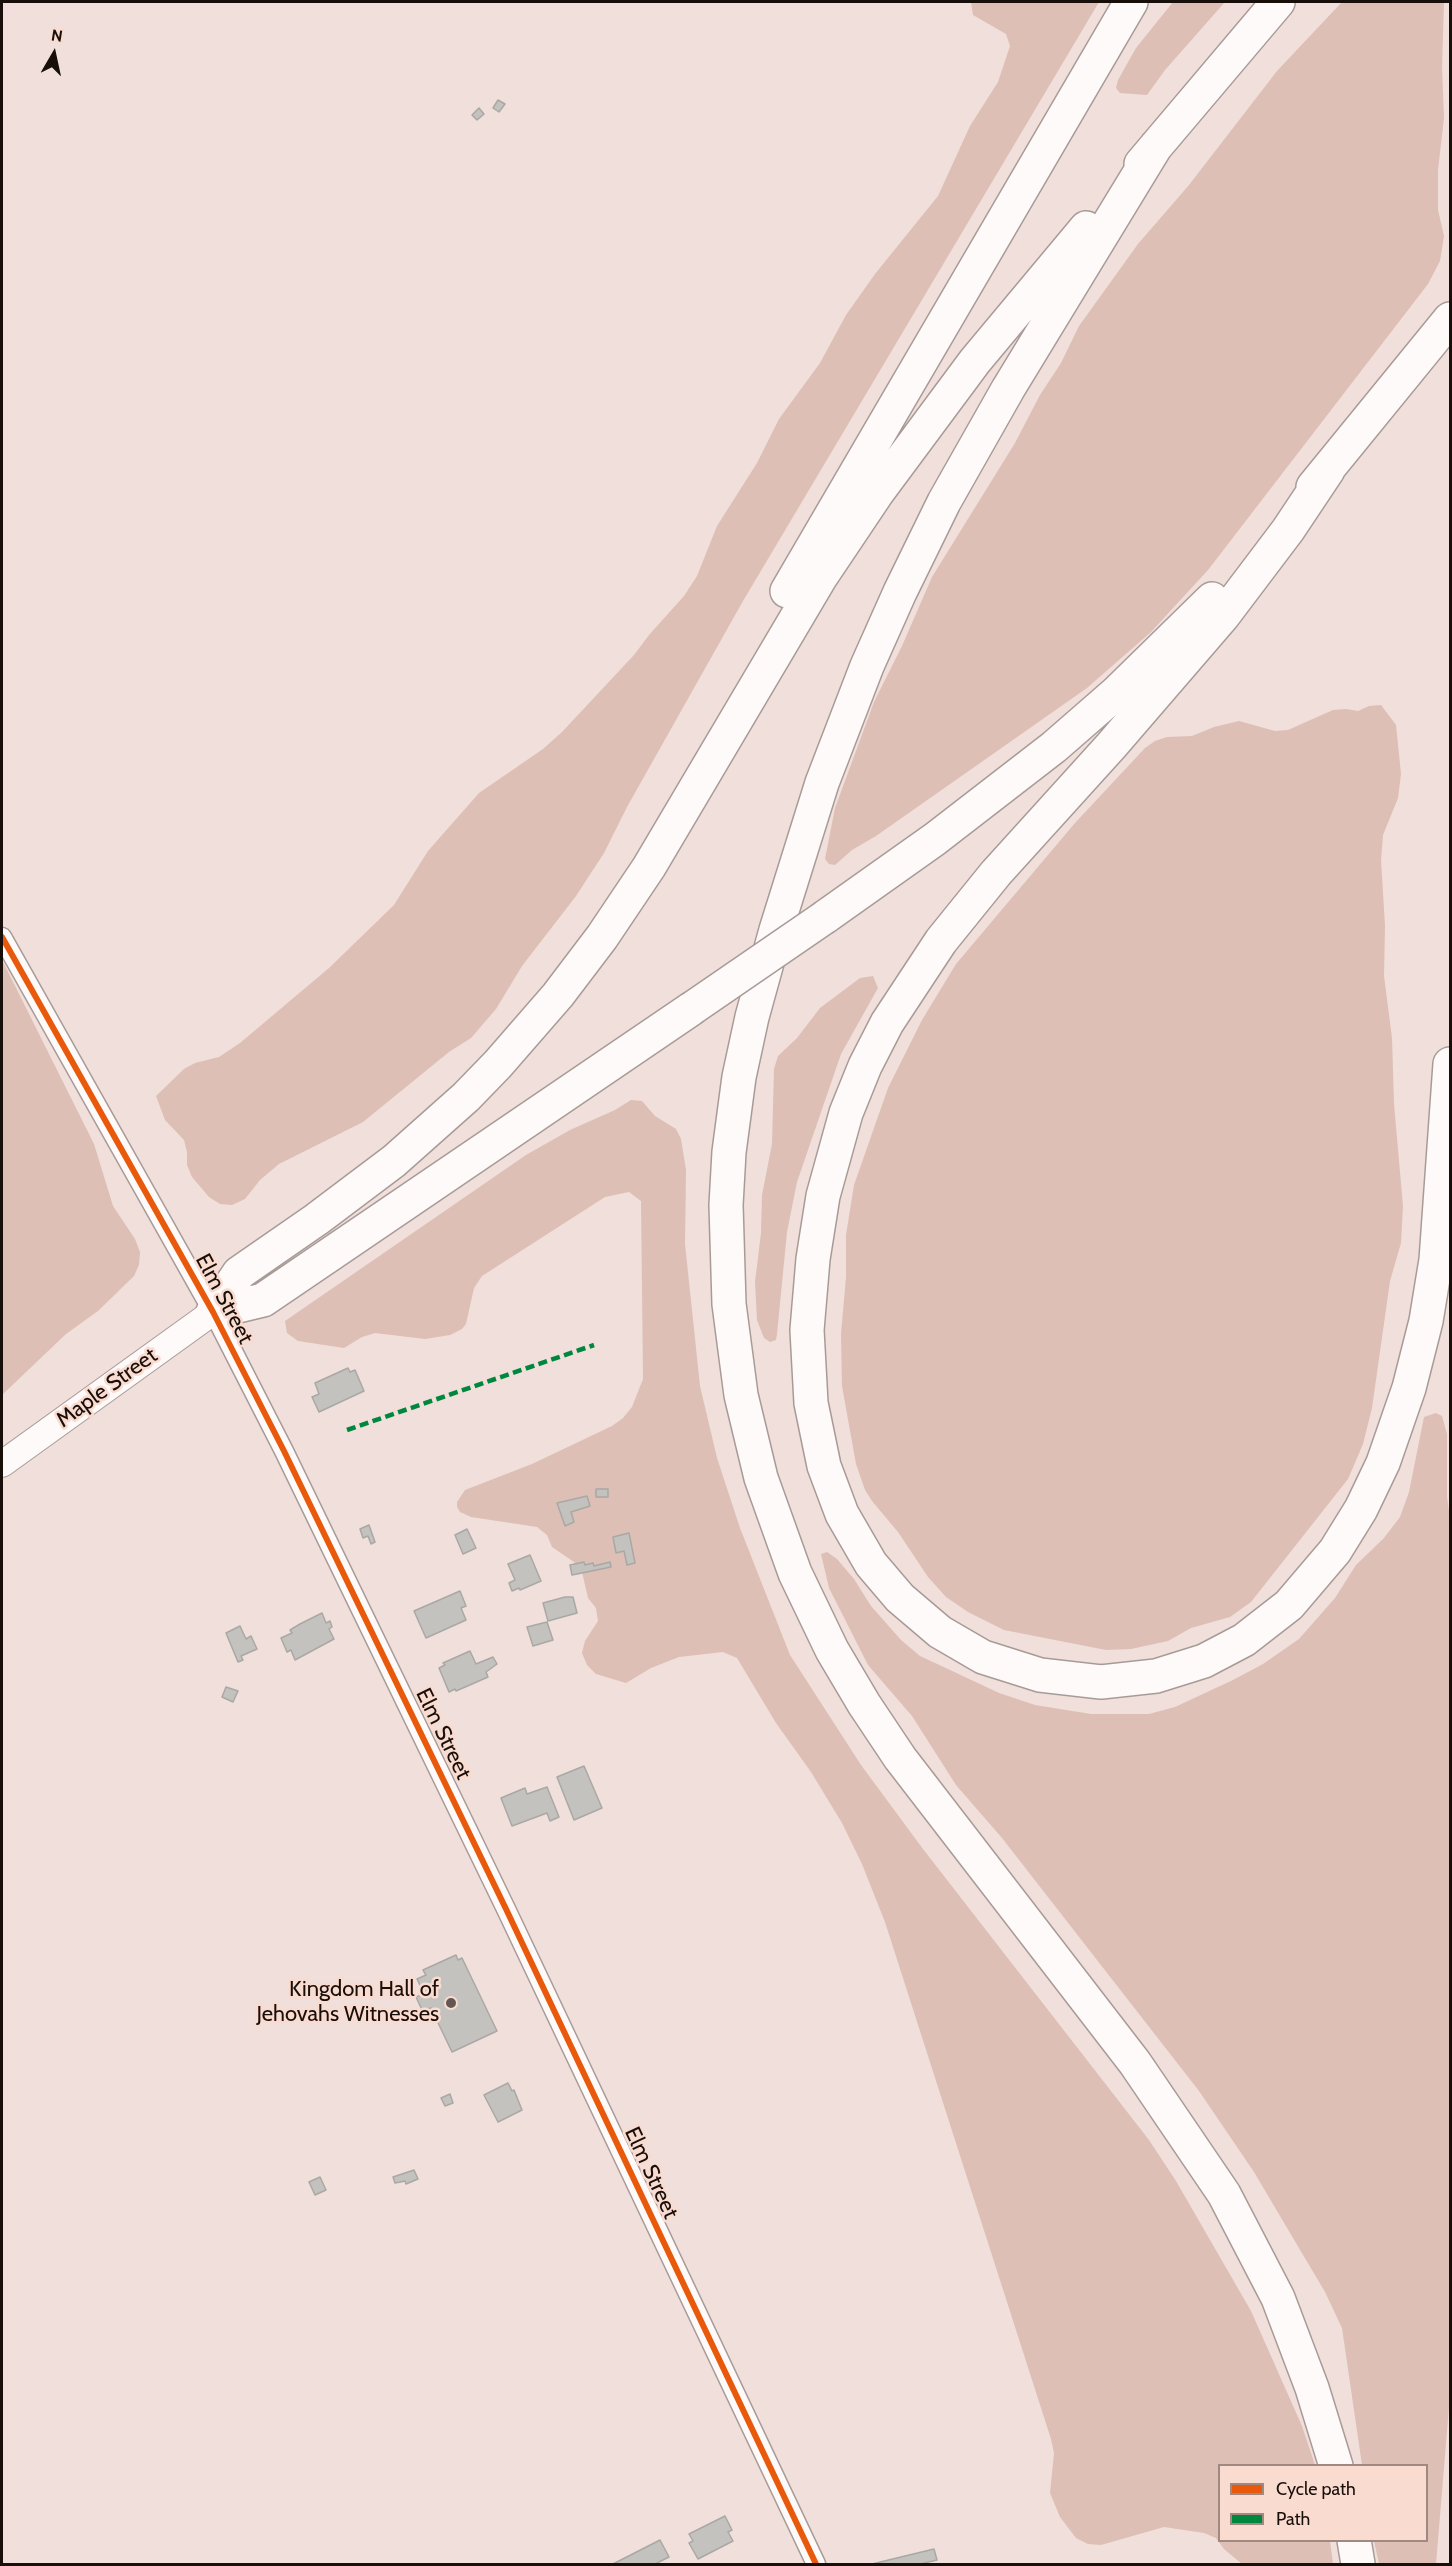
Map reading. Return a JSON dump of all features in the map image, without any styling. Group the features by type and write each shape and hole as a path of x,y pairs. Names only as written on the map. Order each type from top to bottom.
{"highway":[{"path":"751,693 760,649 776,610 1131,2"},
{"path":"213,1312 239,1273 317,1219 394,1161 466,1097 528,1032 588,957 637,885 846,538 904,455 975,361 1278,2"},
{"path":"1156,146 1008,389 944,502 900,592 830,761 776,930 752,1017 739,1077 732,1124 727,1196 728,1294 741,1395 761,1478 795,1573 832,1650 900,1758 1135,2063 1224,2194 1278,2298 1308,2377 1335,2464"},
{"path":"213,1312 263,1300 825,917 981,804 1087,719 1222,589 1328,470 1450,319"},
{"path":"1328,470 1266,561 1201,642 996,873 941,941 887,1023 865,1066 846,1113 828,1175 816,1235 807,1330 810,1393 824,1466 842,1514 871,1564 900,1598 946,1636 990,1660 1040,1675 1101,1682 1156,1676 1204,1661 1244,1640 1289,1605 1330,1558 1361,1509 1383,1463 1409,1388 1426,1321 1436,1260 1450,1064"},
{"path":"1354,2542 1358,2565"}],"main road":[{"name":"Maple Street","path":"2,1464 213,1312"}],"street":[{"name":"Elm Street","path":"2,937 213,1312 407,1701 816,2565"}],"shaded area":[{"path":"971,2 1099,2 743,601 627,807 604,853 576,896 522,966 496,1009 471,1038 449,1052 363,1122 279,1164 260,1180 245,1199 232,1205 220,1204 209,1197 192,1177 187,1165 184,1140 165,1120 156,1096 184,1069 195,1063 219,1057 240,1043 329,968 394,905 428,851 479,793 543,749 562,732 634,655 684,596 697,576 717,526 757,463 779,419 820,363 846,315 875,274 938,196 970,126 998,82 1010,46 1006,34 973,15"},
{"path":"1173,2 1225,2 1165,70 1147,95 1120,93 1116,88 1118,80 1136,48"},
{"path":"1342,2 1444,2 1442,67 1444,118 1438,170 1438,210 1444,236 1440,261 1428,284 1208,570 1151,632 1087,688 876,836 852,850 835,865 829,864 825,859 835,808 874,702 902,646 932,577 1015,443 1040,395 1061,363 1079,326 1138,244 1189,185 1277,71"},
{"path":"1381,705 1396,725 1401,774 1398,798 1383,835 1381,860 1385,926 1384,976 1392,1038 1394,1104 1403,1206 1401,1243 1390,1281 1372,1408 1363,1444 1348,1479 1251,1602 1230,1617 1191,1628 1168,1641 1131,1649 1106,1650 1004,1630 968,1612 946,1597 928,1577 898,1532 872,1501 865,1490 856,1464 842,1386 841,1334 846,1277 846,1235 854,1185 888,1088 922,1020 956,964 1075,823 1145,748 1167,737 1192,736 1214,727 1239,721 1275,731 1288,730 1333,710 1358,711 1369,706"},
{"path":"2,960 94,1144 113,1206 135,1239 140,1252 139,1265 134,1276 98,1311 66,1334 2,1395"},
{"path":"873,976 878,988 841,1054 797,1182 787,1232 776,1340 770,1342 764,1338 757,1320 755,1282 761,1233 762,1195 772,1144 774,1069 778,1056 797,1038 820,1008 860,978"},
{"path":"631,1100 642,1101 655,1116 676,1129 681,1139 686,1170 685,1244 700,1386 717,1458 740,1528 790,1655 861,1765 923,1849 1149,2140 1176,2181 1251,2311 1302,2426 1315,2464 1218,2464 1218,2541 1204,2533 1164,2527 1101,2545 1088,2544 1076,2538 1060,2517 1050,2493 1054,2453 1051,2439 885,1922 862,1864 842,1823 811,1772 776,1723 737,1658 723,1652 679,1657 651,1668 626,1683 596,1674 587,1665 582,1653 585,1641 598,1621 596,1608 588,1598 582,1572 574,1562 552,1547 547,1535 537,1527 471,1517 460,1512 457,1507 457,1502 465,1490 532,1464 612,1426 632,1407 643,1379 641,1201 629,1192 605,1197 482,1276 474,1288 466,1324 462,1329 450,1335 425,1339 375,1333 362,1337 344,1348 298,1341 287,1333 285,1321 526,1155 570,1130 615,1110"},
{"path":"1436,1413 1442,1416 1447,1434 1447,1497 1450,1518 1450,2395 1436,2564 1379,2564 1374,2542 1428,2542 1428,2464 1362,2464 1342,2328 1325,2292 1254,2172 1199,2091 1002,1838 956,1785 912,1716 868,1665 829,1588 821,1554 827,1552 837,1559 854,1579 871,1606 901,1640 920,1656 999,1693 1035,1705 1091,1714 1149,1714 1175,1707 1233,1680 1263,1664 1299,1639 1335,1598 1356,1565 1384,1538 1400,1517 1409,1492 1424,1417"},
{"path":"1219,2542 1330,2542 1333,2564 1242,2564"}],"building":[{"path":"498,100 505,104 499,112 493,108"},
{"path":"479,108 484,114 477,120 472,115"},
{"path":"348,1368 350,1372 355,1370 364,1391 319,1412 312,1397 319,1394 315,1383"},
{"path":"596,1489 608,1489 608,1497 596,1497"},
{"path":"587,1496 590,1506 571,1512 574,1522 565,1526 557,1503"},
{"path":"369,1525 375,1542 371,1544 368,1536 363,1538 360,1529"},
{"path":"467,1529 476,1548 463,1554 455,1535"},
{"path":"629,1533 635,1563 627,1565 624,1551 616,1553 613,1537"},
{"path":"530,1555 541,1581 512,1591 509,1583 515,1580 508,1564"},
{"path":"584,1562 585,1565 593,1563 594,1566 610,1562 611,1567 572,1575 570,1565"},
{"path":"460,1591 466,1606 461,1608 466,1620 426,1638 414,1611"},
{"path":"573,1597 577,1613 548,1621 543,1603"},
{"path":"322,1613 326,1623 330,1621 332,1627 329,1629 334,1639 295,1660 291,1650 287,1652 281,1638 292,1633 290,1630"},
{"path":"547,1622 553,1640 533,1646 527,1627"},
{"path":"240,1626 246,1639 251,1636 257,1649 241,1656 243,1660 238,1662 226,1633"},
{"path":"470,1651 476,1664 493,1657 497,1664 486,1672 488,1677 449,1692 439,1668 445,1665 443,1663"},
{"path":"226,1687 238,1691 233,1702 222,1697"},
{"path":"584,1766 602,1808 574,1820 557,1777"},
{"path":"547,1787 559,1817 550,1821 547,1813 512,1826 501,1798 525,1788 527,1794"},
{"name":"Kingdom Hall of Jehovahs Witnesses","path":"456,1955 458,1960 462,1958 497,2031 452,2052 431,2008 423,2012 416,1997 424,1994 417,1979 426,1975 423,1970"},
{"path":"508,2083 512,2091 514,2090 522,2110 498,2122 484,2095"},
{"path":"450,2094 453,2103 445,2106 441,2098"},
{"path":"414,2170 418,2179 406,2184 405,2181 395,2183 393,2177"},
{"path":"320,2177 326,2190 315,2195 309,2182"},
{"path":"725,2516 732,2530 728,2532 733,2541 698,2559 689,2543 693,2541 689,2534"},
{"path":"660,2540 669,2557 655,2564 613,2564"},
{"path":"934,2549 937,2560 920,2564 872,2564"}],"marked path":[{"path":"347,1430 594,1345"}],"cycle path":[{"path":"2,937 213,1312 284,1451 506,1909 816,2564"}],"place":[{"name":"Kingdom Hall of Jehovahs Witnesses","path":"451,2003"}]}
